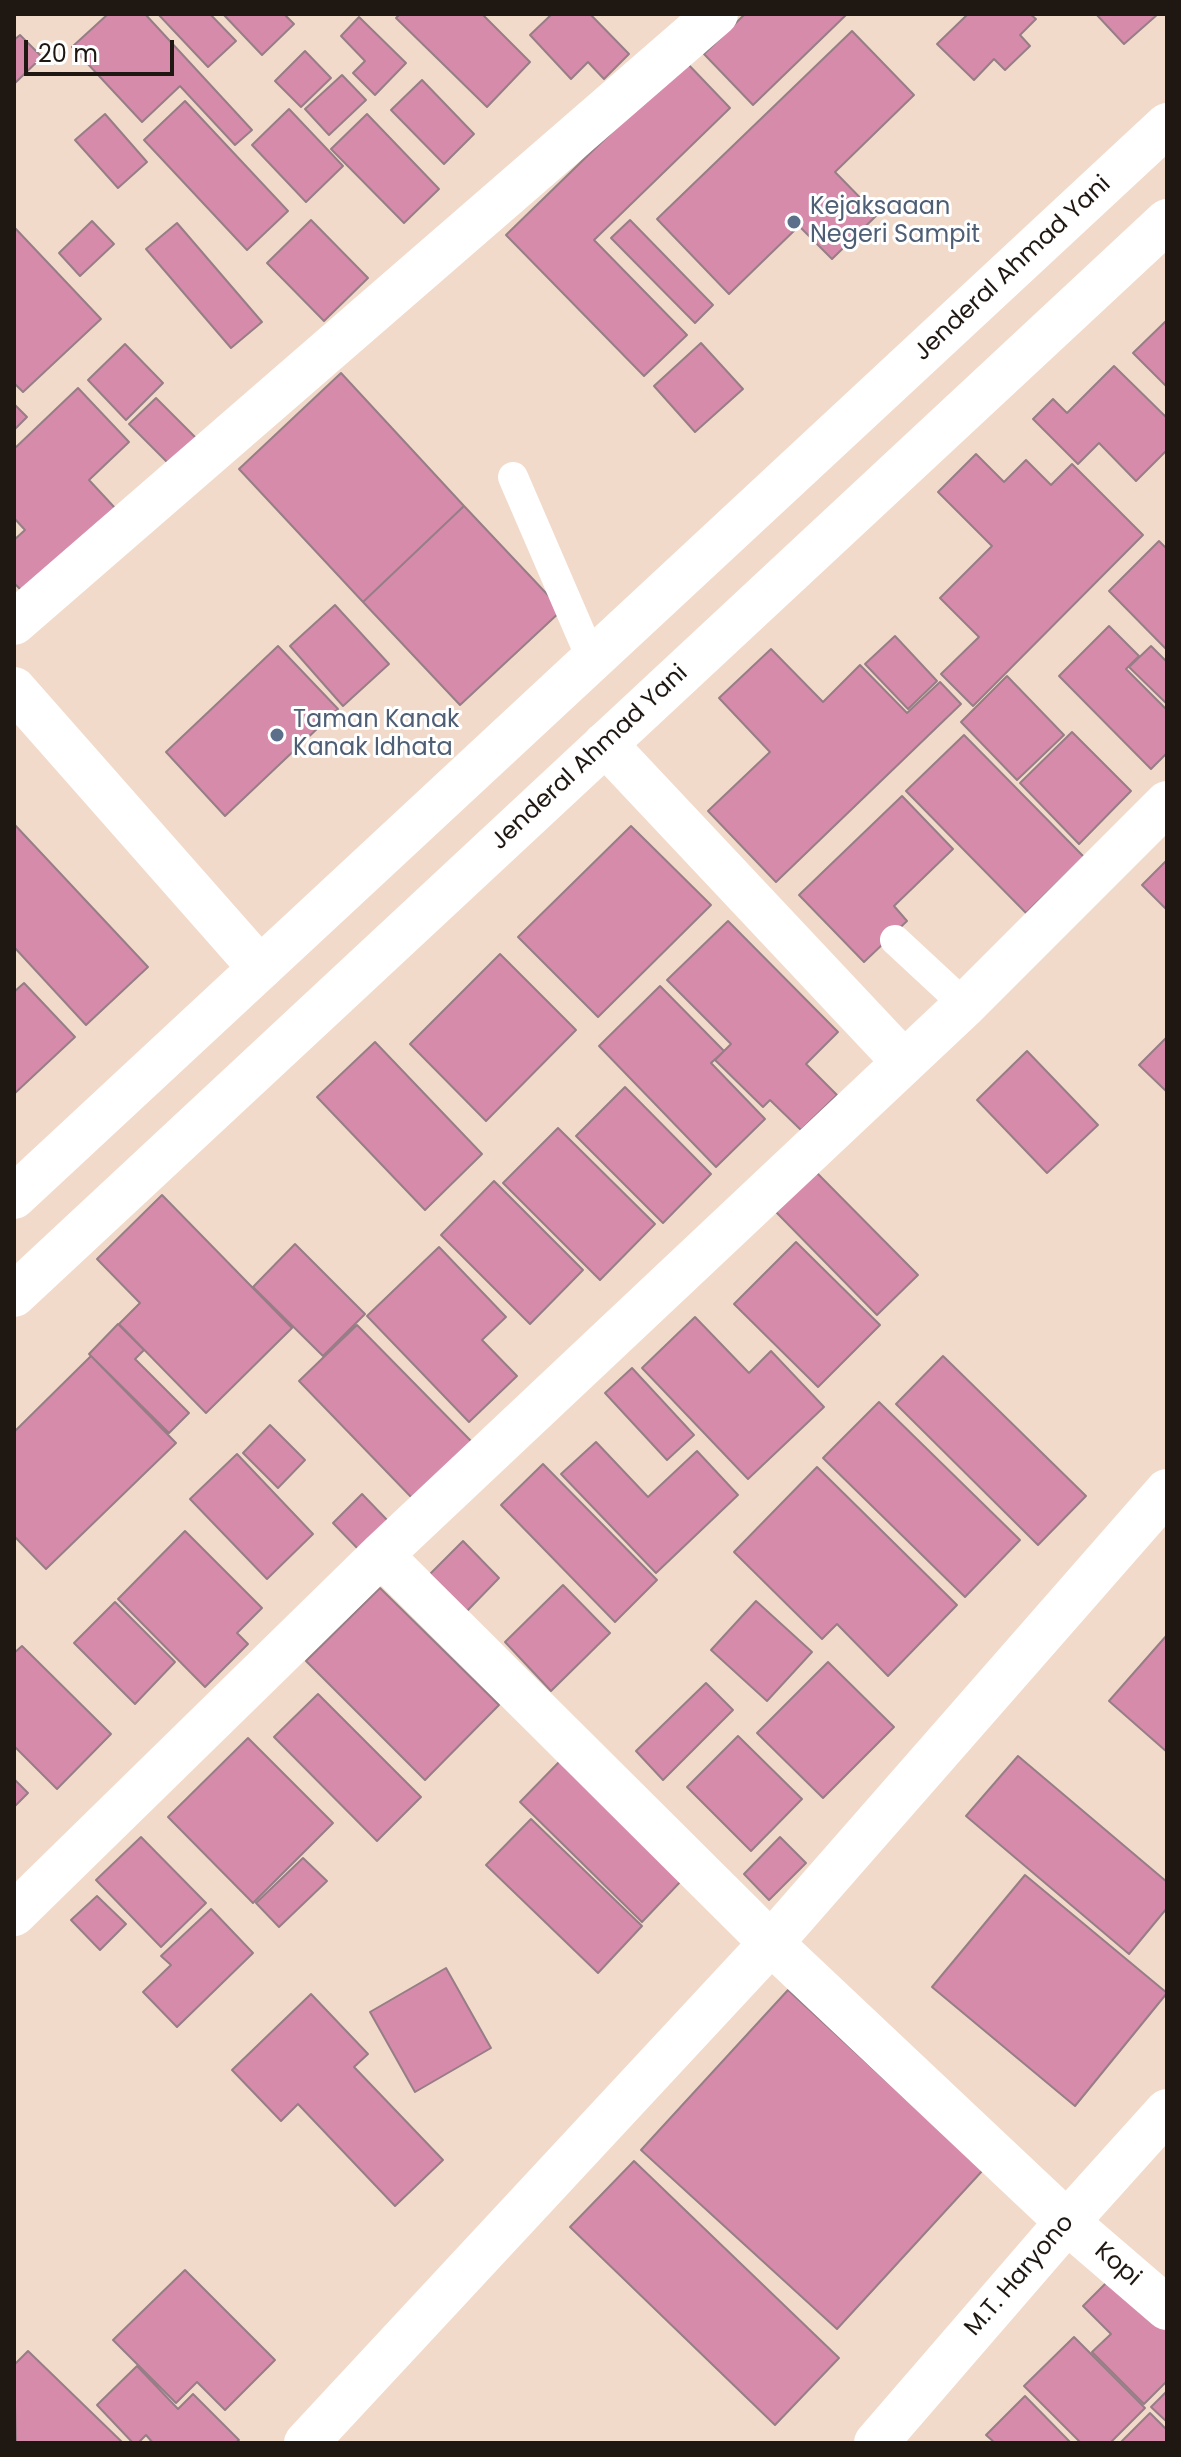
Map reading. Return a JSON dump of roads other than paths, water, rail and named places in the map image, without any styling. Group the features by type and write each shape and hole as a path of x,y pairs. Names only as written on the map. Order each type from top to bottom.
{"main road":[{"path":"14,623 716,14"},
{"name":"Jenderal Ahmad Yani","path":"14,1197 1167,125"},
{"name":"Jenderal Ahmad Yani","path":"14,1295 1167,221"},
{"path":"14,689 260,968"},
{"path":"605,744 904,1062"},
{"path":"14,1914 381,1555 965,1005 1167,803"},
{"path":"306,2443 771,1943 1167,1491"},
{"name":"Kopi","path":"381,1555 771,1943 1067,2222 1167,2308"},
{"name":"M.T. Haryono","path":"876,2443 1167,2111"}],"lane":[{"path":"513,477 592,660"},
{"path":"895,940 965,1005"}],"place":[{"name":"Kejaksaaan Negeri Sampit","path":"794,222"},
{"name":"Taman Kanak Kanak Idhata","path":"277,735"}]}
